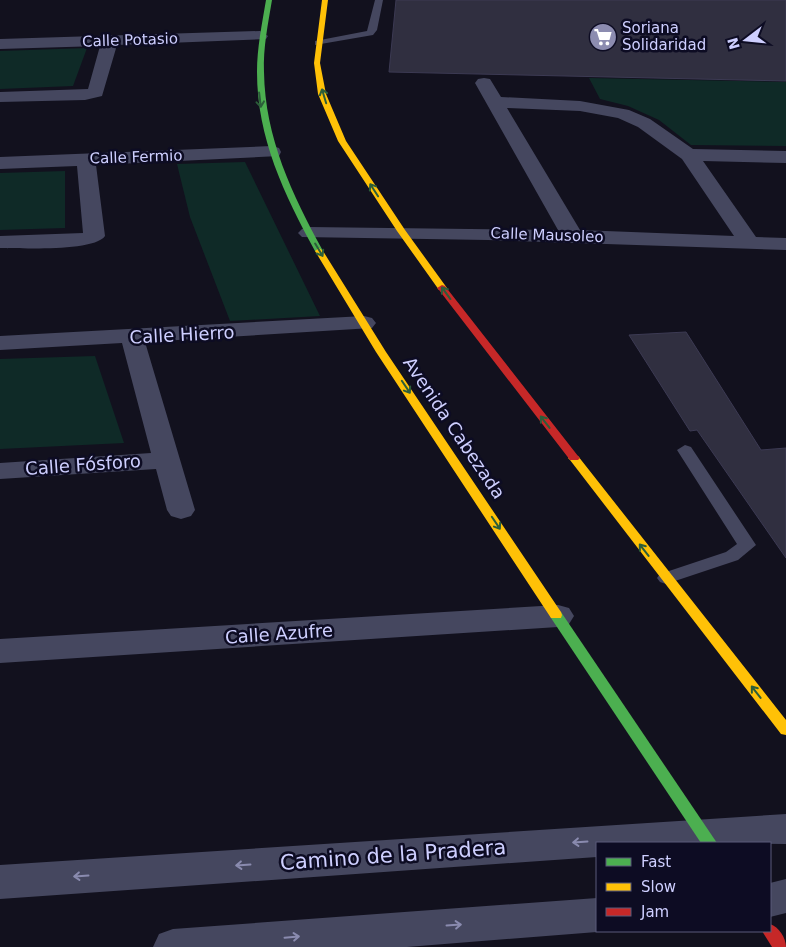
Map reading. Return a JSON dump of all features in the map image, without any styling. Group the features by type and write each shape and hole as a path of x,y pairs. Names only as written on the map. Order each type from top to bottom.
{"main road":[{"name":"Avenida Cabezada","path":"269,0 260,36 257,69 260,105 272,152 309,232 364,323 706,839"},
{"path":"326,0 318,43 317,63 322,94 342,141 401,231 460,312 786,730"},
{"path":"771,932 781,947"}],"street":[{"name":"Calle Potasio","path":"0,44 260,36"},
{"path":"0,97 94,93 98,90 110,40"},
{"path":"484,83 572,235"},
{"path":"496,102 580,106 623,114 652,128 689,155 750,243"},
{"name":"Calle Fermio","path":"0,163 272,152"},
{"path":"689,155 786,157"},
{"path":"0,242 92,237 94,235 86,160"},
{"name":"Calle Mausoleo","path":"309,232 401,231 572,235 786,244"},
{"name":"Calle Hierro","path":"0,343 132,338 364,323"},
{"path":"132,338 181,510"},
{"name":"Calle Fósforo","path":"0,471 166,460"},
{"name":"Calle Azufre","path":"0,651 558,616"},
{"name":"Camino de la Pradera","path":"657,842 706,839 786,829"},
{"name":"Camino de la Pradera","path":"0,882 596,846"},
{"path":"771,900 786,896"},
{"path":"173,947 381,939 596,915"}],"lane":[{"path":"318,43 370,33 379,0"},
{"path":"666,578 732,556 747,545 685,450"}],"green space":[{"path":"87,48 73,86 0,89 0,51"},
{"path":"589,78 786,82 786,146 691,145 659,120 628,106 600,99"},
{"path":"245,162 320,316 230,321 190,217 177,164"},
{"path":"65,171 65,228 0,230 0,173"},
{"path":"95,356 124,443 0,449 0,359"}],"building":[{"name":"Soriana Solidaridad","path":"396,0 786,0 786,81 389,72"},
{"path":"686,332 761,450 786,448 786,558 697,430 690,431 629,335"}],"traffic: fast":[{"path":"269,0 262,37 260,70 262,101 267,131 275,159 287,188 319,251"},
{"path":"556,615 708,842"}],"traffic: slow":[{"path":"325,0 317,63 322,94 342,141 401,231 442,288"},
{"path":"319,251 381,352 556,615"},
{"path":"574,458 786,730"}],"traffic: jam":[{"path":"442,288 574,458"},
{"path":"771,932 781,947"}],"place":[{"name":"Soriana Solidaridad","path":"603,37"}]}
